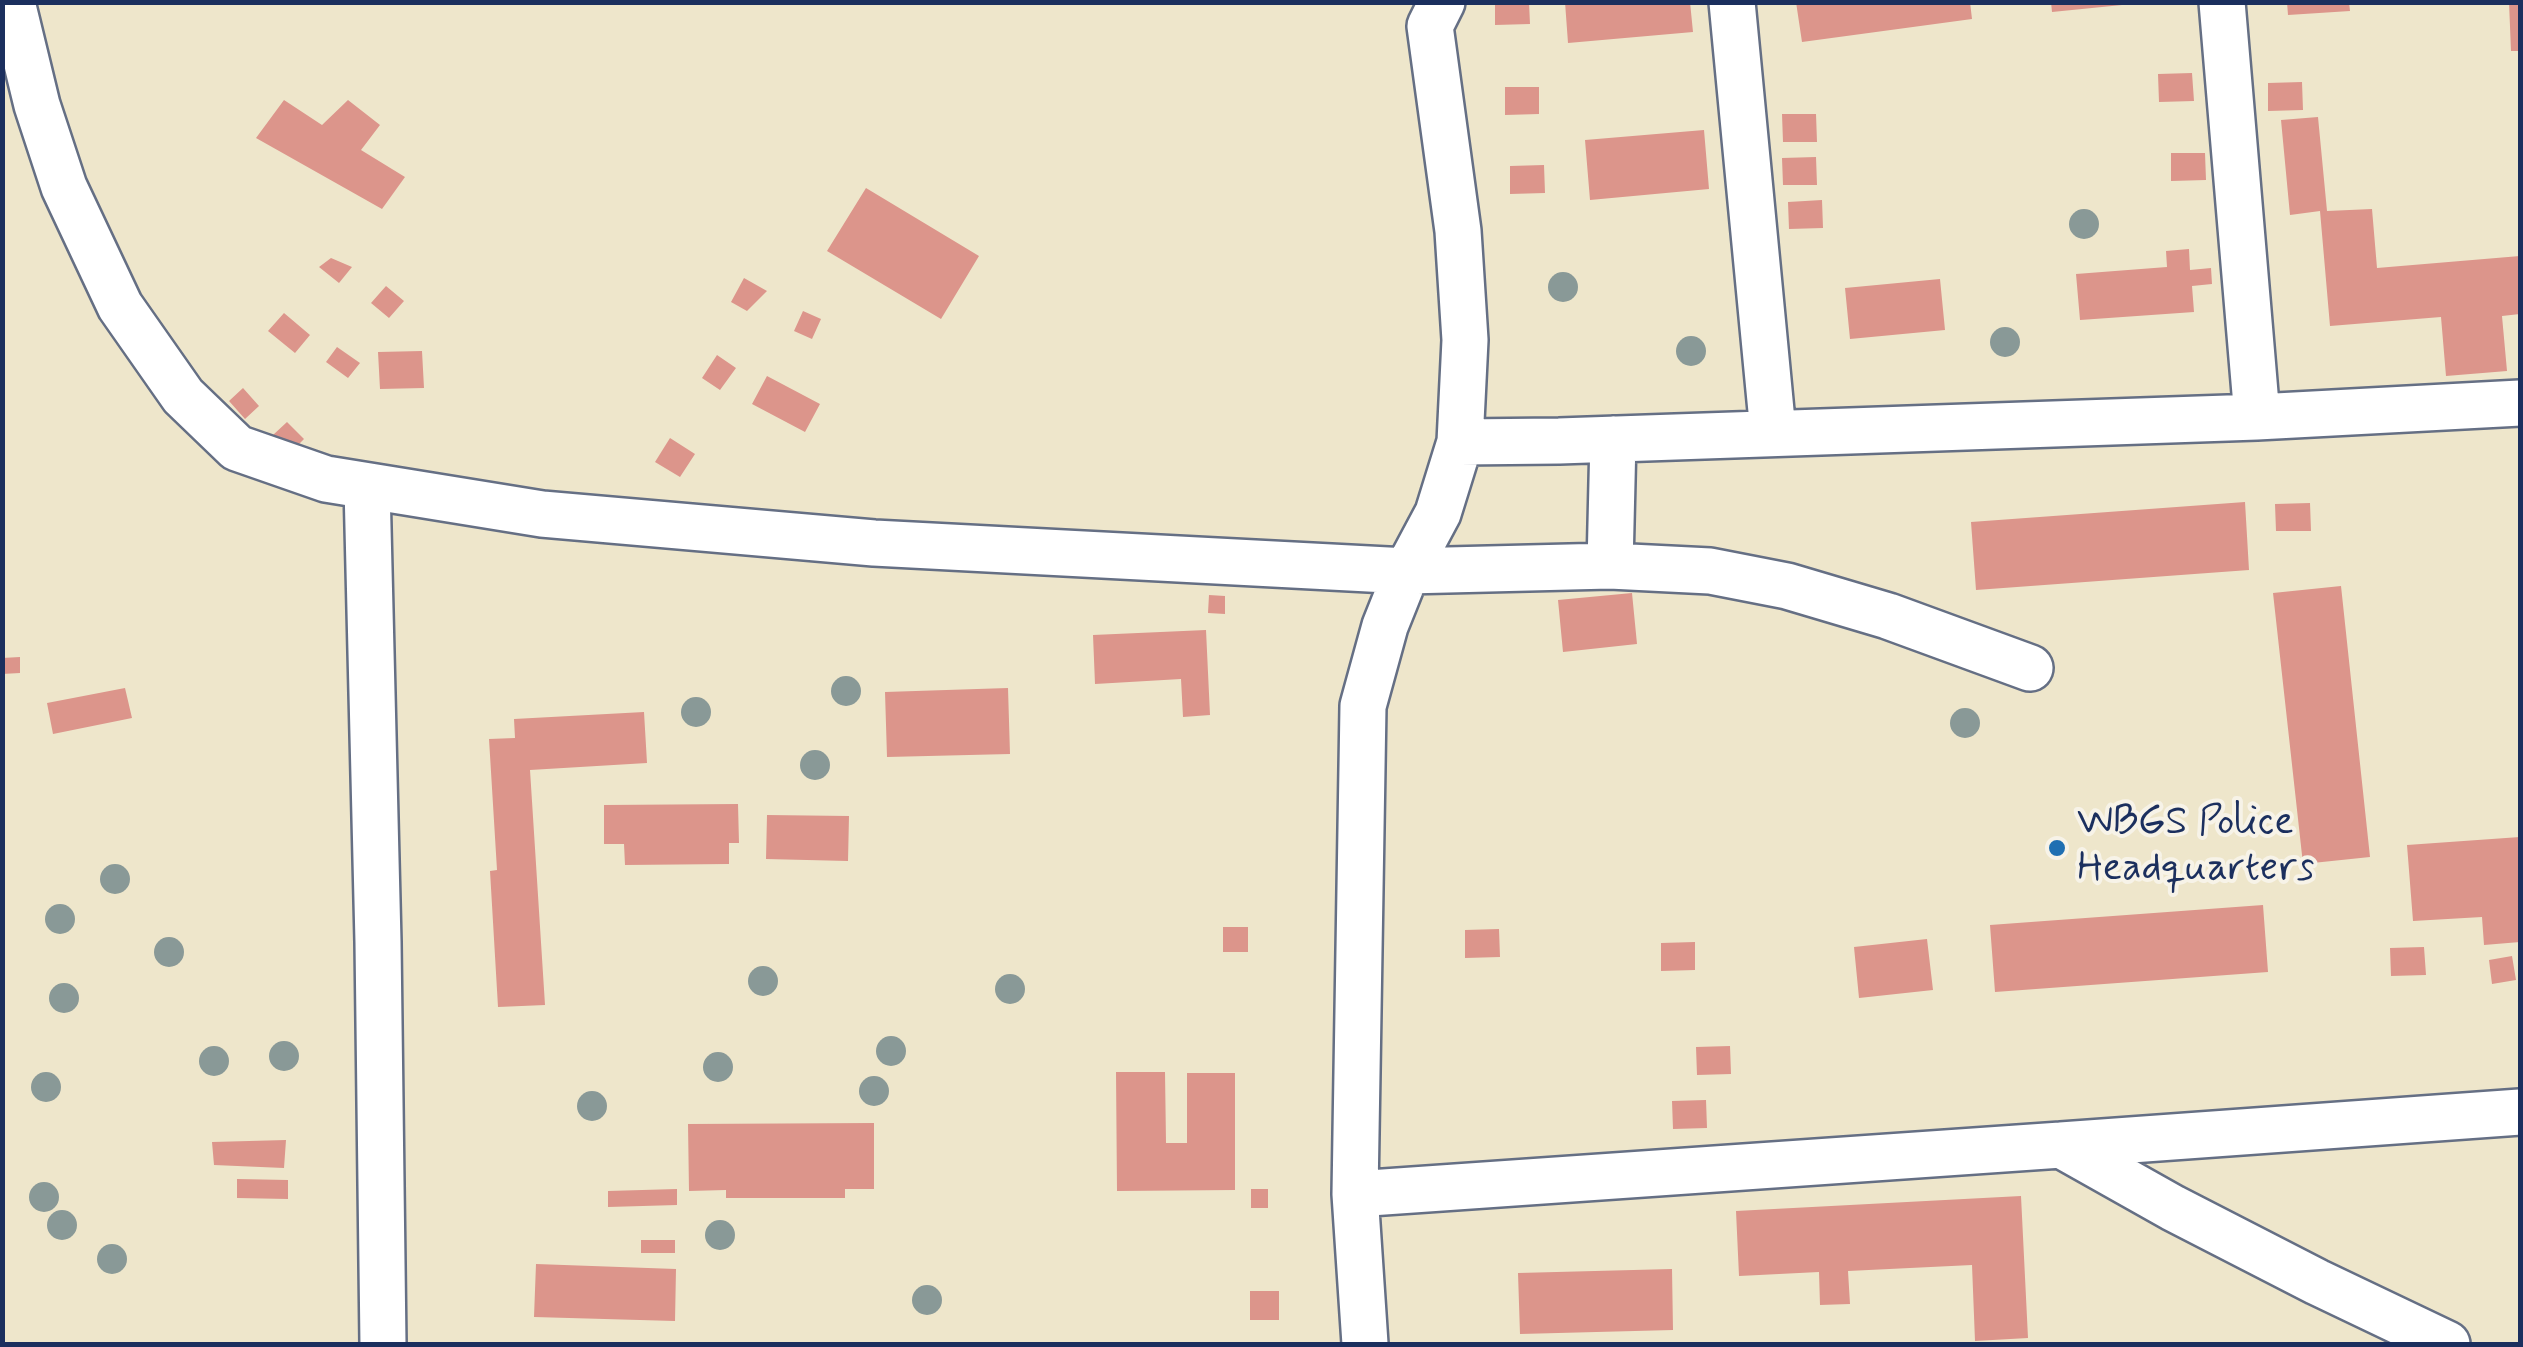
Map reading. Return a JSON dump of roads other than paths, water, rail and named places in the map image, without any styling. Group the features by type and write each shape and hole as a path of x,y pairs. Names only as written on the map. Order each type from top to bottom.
{"street":[{"path":"12,2 37,106 64,188 120,306 183,396 237,448 326,479 542,514 854,542 1408,571 1610,566 1710,571 1787,586 1888,616 2030,668"},
{"path":"1732,2 1773,432"},
{"path":"2222,2 2258,416"},
{"path":"1365,1344 1355,1194 1363,706 1385,626 1438,513 1460,442 1465,340 1458,231 1431,10"},
{"path":"1460,442 2258,416 2520,402"},
{"path":"1610,566 1613,438"},
{"path":"367,486 383,1344"},
{"path":"1355,1194 2520,1112"},
{"path":"2061,1145 2173,1208 2448,1344"}],"place":[{"name":"WBGS Police Headquarters","path":"2057,848"}]}
